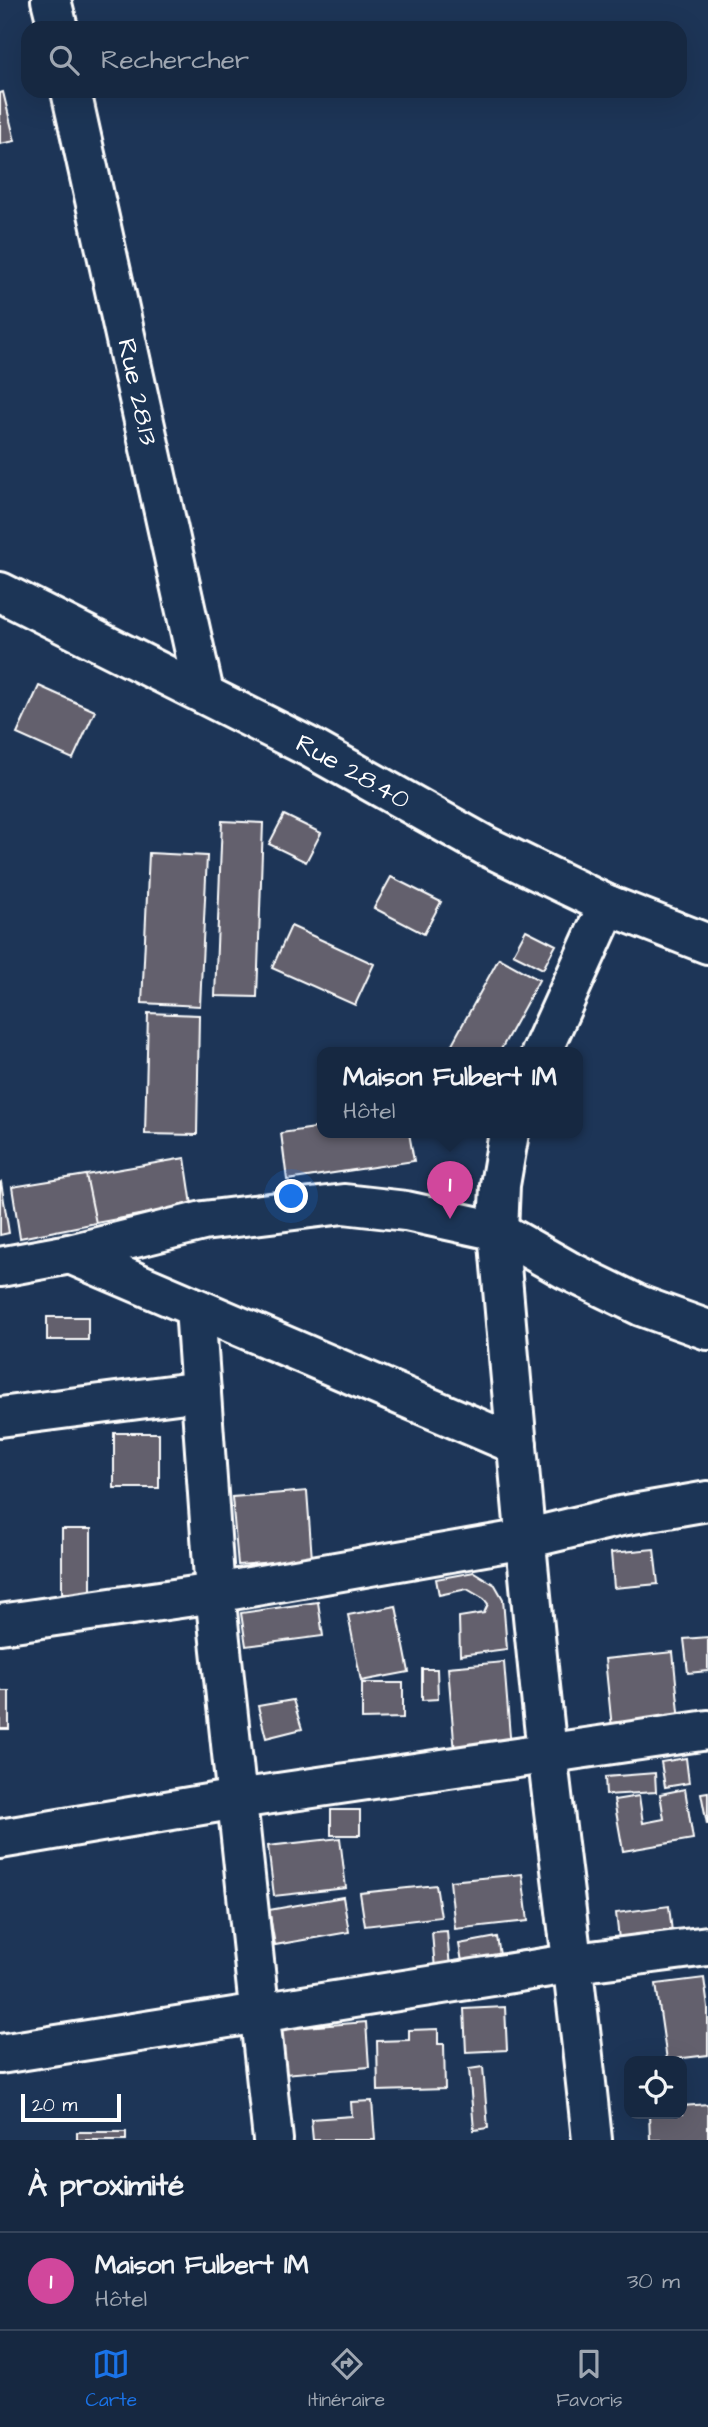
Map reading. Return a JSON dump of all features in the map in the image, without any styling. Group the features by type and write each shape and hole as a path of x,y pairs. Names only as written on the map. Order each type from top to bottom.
{"street":[{"path":"51,0 56,21"},
{"name":"Rue 28.13","path":"73,98 204,693"},
{"name":"Rue 28.40","path":"0,592 204,693 486,846 608,905 708,944"},
{"path":"544,1047 608,905"},
{"path":"508,1138 500,1185 498,1231 525,1539 548,1754 575,1963 592,2140"},
{"path":"0,1268 70,1254 203,1221 344,1204 406,1211 498,1231 567,1270 641,1306 708,1330"},
{"path":"70,1254 517,1445"},
{"path":"195,1308 215,1593 272,2140"},
{"path":"0,1417 201,1391"},
{"path":"0,1624 215,1593 525,1539 621,1516 708,1501"},
{"path":"0,1839 237,1799 708,1730"},
{"path":"0,2054 575,1963 708,1946"}],"building":[{"path":"3,92 15,141 0,144 0,93"},
{"path":"39,686 95,711 73,759 17,734"},
{"path":"284,815 321,833 306,862 269,844"},
{"path":"222,821 263,823 257,997 215,996"},
{"path":"149,853 207,856 200,1006 142,1003"},
{"path":"391,877 441,902 424,934 374,908"},
{"path":"291,926 374,964 355,1005 272,968"},
{"path":"526,930 556,945 543,969 513,954"},
{"path":"499,958 539,980 502,1047 450,1047"},
{"path":"148,1013 199,1015 197,1135 145,1134"},
{"path":"317,1128 317,1138 410,1138 414,1161 287,1180 281,1133"},
{"path":"185,1158 192,1205 96,1223 86,1175"},
{"path":"86,1175 96,1223 20,1238 12,1187"},
{"path":"0,1183 9,1233 0,1235"},
{"path":"47,1317 88,1317 88,1340 47,1340"},
{"path":"114,1433 159,1433 159,1488 114,1488"},
{"path":"307,1491 312,1559 238,1565 232,1497"},
{"path":"62,1529 91,1529 91,1593 62,1593"},
{"path":"654,1549 658,1584 614,1588 611,1553"},
{"path":"474,1572 495,1585 503,1599 507,1649 460,1655 459,1617 484,1613 488,1604 467,1589 439,1595 436,1579"},
{"path":"318,1602 323,1636 246,1646 241,1613"},
{"path":"396,1606 409,1672 361,1681 348,1615"},
{"path":"708,1637 708,1671 688,1673 684,1639"},
{"path":"673,1652 680,1722 612,1728 605,1659"},
{"path":"504,1662 511,1749 455,1753 448,1667"},
{"path":"422,1669 437,1669 438,1699 422,1700"},
{"path":"362,1683 403,1683 403,1718 362,1719"},
{"path":"0,1691 9,1691 9,1729 0,1729"},
{"path":"293,1700 302,1729 266,1738 258,1706"},
{"path":"686,1758 689,1783 665,1787 661,1762"},
{"path":"655,1773 656,1792 606,1795 605,1777"},
{"path":"685,1789 693,1839 623,1851 614,1800 639,1796 643,1823 664,1819 660,1794"},
{"path":"708,1792 708,1824 707,1824 701,1793"},
{"path":"331,1810 360,1810 360,1835 331,1835"},
{"path":"340,1838 346,1888 274,1896 268,1846"},
{"path":"522,1874 528,1921 455,1929 450,1881"},
{"path":"436,1885 441,1917 365,1926 360,1893"},
{"path":"343,1897 349,1932 275,1945 269,1910"},
{"path":"669,1906 672,1932 619,1939 616,1913"},
{"path":"447,1931 450,1969 435,1970 432,1932"},
{"path":"497,1937 500,1955 462,1962 459,1944"},
{"path":"704,1978 708,2008 708,2055 666,2056 656,1984"},
{"path":"505,2007 507,2050 466,2052 464,2009"},
{"path":"366,2022 369,2067 284,2074 281,2029"},
{"path":"438,2029 438,2044 444,2044 445,2089 378,2091 377,2041 409,2040 409,2030"},
{"path":"483,2067 488,2128 474,2130 469,2069"},
{"path":"372,2101 375,2140 313,2140 311,2119 352,2116 351,2102"},
{"path":"708,2104 708,2140 650,2140 649,2119 687,2119 687,2106"},
{"path":"77,2132 126,2132 126,2140 77,2140"}],"place":[{"name":"Maison Fulbert 1M","path":"450,1219"}]}
